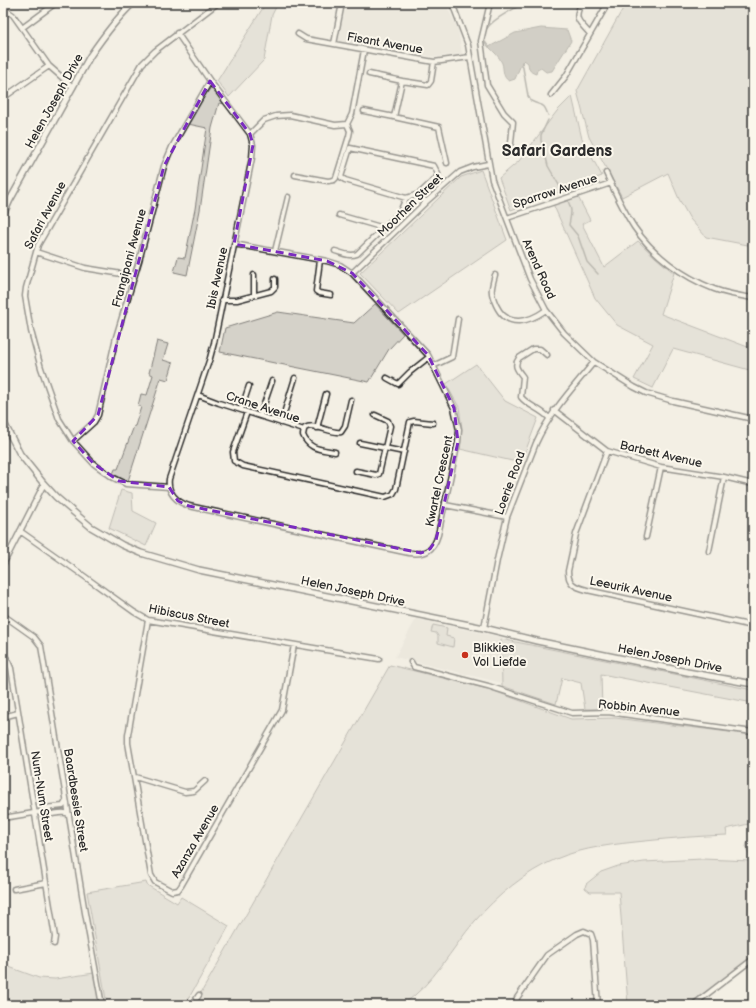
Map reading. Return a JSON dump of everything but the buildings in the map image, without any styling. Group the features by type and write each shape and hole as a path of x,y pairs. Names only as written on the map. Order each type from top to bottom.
{"street":[{"path":"22,28 56,3"},
{"name":"Helen Joseph Drive","path":"3,215 73,87 105,34 133,3"},
{"name":"Safari Avenue","path":"169,487 131,485 120,481 94,464 73,441 59,419 41,368 26,305 26,288 38,245 142,64 177,33 218,3"},
{"path":"334,44 342,3"},
{"name":"Arend Road","path":"452,3 464,33 470,57 492,180 530,279 546,310 564,333 594,362 646,393 692,406 753,418"},
{"path":"490,3 481,37 481,44 487,86 504,113 512,122 511,143 506,155"},
{"path":"582,3 576,13 577,19 590,34"},
{"path":"551,95 566,76 608,3"},
{"path":"3,8 12,15 49,66 73,87"},
{"name":"Ibis Avenue","path":"169,487 169,479 210,358 252,158 253,145 250,134 177,33"},
{"name":"Fisant Avenue","path":"298,34 306,38 334,44 434,62 470,57"},
{"path":"295,175 328,181 336,178 350,132 347,124 352,114 364,50"},
{"path":"369,74 428,85 434,62"},
{"path":"3,98 49,66"},
{"name":"Frangipani Avenue","path":"73,441 94,422 98,414 116,337 167,159 210,80"},
{"path":"394,117 402,81"},
{"path":"364,111 439,127 447,163"},
{"path":"250,134 264,120 276,116 290,115 335,125 347,124"},
{"path":"350,148 434,166 438,174 436,178 419,194 406,198 342,178 350,148"},
{"name":"Moorhen Street","path":"352,274 426,202 460,172 472,167 488,164"},
{"path":"606,172 635,228 663,260 680,272 716,290 753,298"},
{"name":"Sparrow Avenue","path":"506,218 611,183"},
{"path":"419,194 426,202"},
{"path":"276,251 288,197"},
{"path":"335,251 348,256 357,254 400,212 406,198"},
{"path":"339,215 384,228"},
{"name":"Kwartel Crescent","path":"169,487 174,497 178,501 189,506 415,554 426,552 430,549 434,545 438,535 458,442 459,430 454,408 429,357 352,274 340,265 276,251 234,244"},
{"path":"36,252 85,268 134,276"},
{"path":"320,260 316,291 330,295"},
{"path":"254,275 254,295"},
{"path":"495,276 491,291 499,312 503,317 508,320 528,320 546,310"},
{"path":"222,300 234,301 273,290 275,287 275,279"},
{"path":"433,366 452,357 458,319"},
{"path":"547,355 540,349 533,349 519,358 516,366 523,377 521,397 543,411 549,418"},
{"path":"387,378 398,384 429,357"},
{"name":"Loerie Road","path":"484,628 497,560 508,517 536,443 554,410 594,362"},
{"path":"281,423 295,378"},
{"path":"260,416 272,381"},
{"path":"241,410 249,386"},
{"path":"317,428 326,394"},
{"name":"Crane Avenue","path":"198,395 304,430 303,434 312,447 336,452"},
{"path":"304,430 308,426 341,432 345,426 351,400"},
{"name":"Barbett Avenue","path":"554,410 607,451 661,467 724,477 753,484"},
{"path":"247,412 233,452 234,461 243,466 385,497 393,494 396,488 410,422 434,423"},
{"path":"356,471 378,475 390,423 376,415"},
{"name":"Helen Joseph Drive","path":"3,421 20,454 44,484 69,509 91,527 122,544 161,560 199,570 484,628 537,641 753,684"},
{"path":"360,443 404,452"},
{"name":"Leeurik Avenue","path":"607,451 576,534 568,571 568,577 573,586 753,626"},
{"path":"646,537 661,467"},
{"path":"709,550 724,477"},
{"path":"3,565 44,484"},
{"path":"445,505 508,517"},
{"name":"Hibiscus Street","path":"20,531 77,570 134,612 148,620 380,659"},
{"name":"Baardbessie Street","path":"3,615 34,637 41,646 102,1005"},
{"name":"Azanza Avenue","path":"148,620 128,735 130,755 151,875 155,882 172,892 181,886 282,710 294,645"},
{"name":"Num-Num Street","path":"3,654 11,668 34,813 56,937 54,944"},
{"name":"Robbin Avenue","path":"411,662 414,667 488,686 572,713 608,712 753,732"},
{"path":"3,716 18,713"},
{"path":"135,777 185,792 194,791 205,781"},
{"path":"40,812 44,808 63,806 67,801"},
{"path":"3,818 40,812 45,814 64,812 69,814"},
{"path":"14,889 46,883"},
{"path":"516,1005 519,995 547,955 577,934 584,931 591,934 593,940 598,1005"},
{"path":"693,1005 753,959"},
{"path":"192,1005 199,995"}],"highlighted area":[{"path":"210,81 250,134 253,145 234,244 327,261 352,273 428,355 454,408 458,442 436,540 430,549 421,553 189,506 178,501 169,487 119,481 94,464 73,441 98,415 164,166"}],"shaded area":[{"path":"266,3 278,3 272,15 264,60 229,97 217,81"},
{"path":"346,3 445,3 458,29 462,54 436,57 338,41"},
{"path":"626,3 753,3 753,246 706,237 690,219 679,199 668,173 622,197 589,137 577,91"},
{"path":"541,28 567,30 571,41 552,71 546,72 541,68 537,70 536,74 530,70 528,63 524,60 515,79 509,81 504,75 501,61 489,47 515,33"},
{"path":"212,86 226,104 219,103 212,128 200,210 187,275 174,272 178,257 185,258 195,209 207,128 188,124 199,104"},
{"path":"572,96 582,139 602,176 511,210 499,178 519,161 557,111"},
{"path":"481,170 507,240 399,314 360,273 461,177"},
{"path":"577,195 590,220 582,224 604,267 638,241 674,273 661,314 753,349 753,371 673,349 653,388 634,379 653,344 617,325 595,298 553,204"},
{"path":"375,304 403,334 389,349 369,382 220,352 225,328 278,312 354,323"},
{"path":"157,341 168,344 163,360 173,363 168,380 161,378 128,481 113,474 115,469 118,469 135,426 141,407 138,406 141,394 147,395 153,375 149,373"},
{"path":"476,364 505,401 538,418 521,463 460,449 462,428 459,407 446,384"},
{"path":"121,490 132,493 133,511 156,523 146,546 109,528"},
{"path":"416,619 501,637 502,683 395,657"},
{"path":"433,625 447,628 446,636 454,638 453,647 438,643 438,636 436,633 431,632"},
{"path":"501,639 753,690 753,703 601,674 602,709 585,709 581,683 562,678 556,704 502,686"},
{"path":"390,665 488,689 571,719 615,718 753,735 753,823 726,829 727,835 655,840 589,849 567,855 544,865 522,878 493,902 466,932 433,977 413,997 402,1005 194,1005"},
{"path":"753,841 753,956 688,1005 628,1005 619,892 590,892 585,888 586,884 601,872 618,866 644,862 702,859 751,861 746,847 747,843"},
{"path":"146,882 147,885 177,903 181,897 229,926 185,1005 107,1005 87,892"},
{"path":"3,962 9,967 39,978 55,979 94,973 100,1005 3,1005"}],"waterway":[{"path":"489,47 484,39 484,33 487,28 492,22 524,3"},
{"path":"522,62 528,96 531,101 542,105 548,115"},
{"path":"548,120 541,135 541,141 548,166 563,192"},
{"path":"567,199 571,209 569,225 578,236 587,262 598,274"}],"place":[{"name":"Blikkies Vol Liefde","path":"465,655"}],"district":[{"name":"Safari Gardens","path":"557,150"}]}
